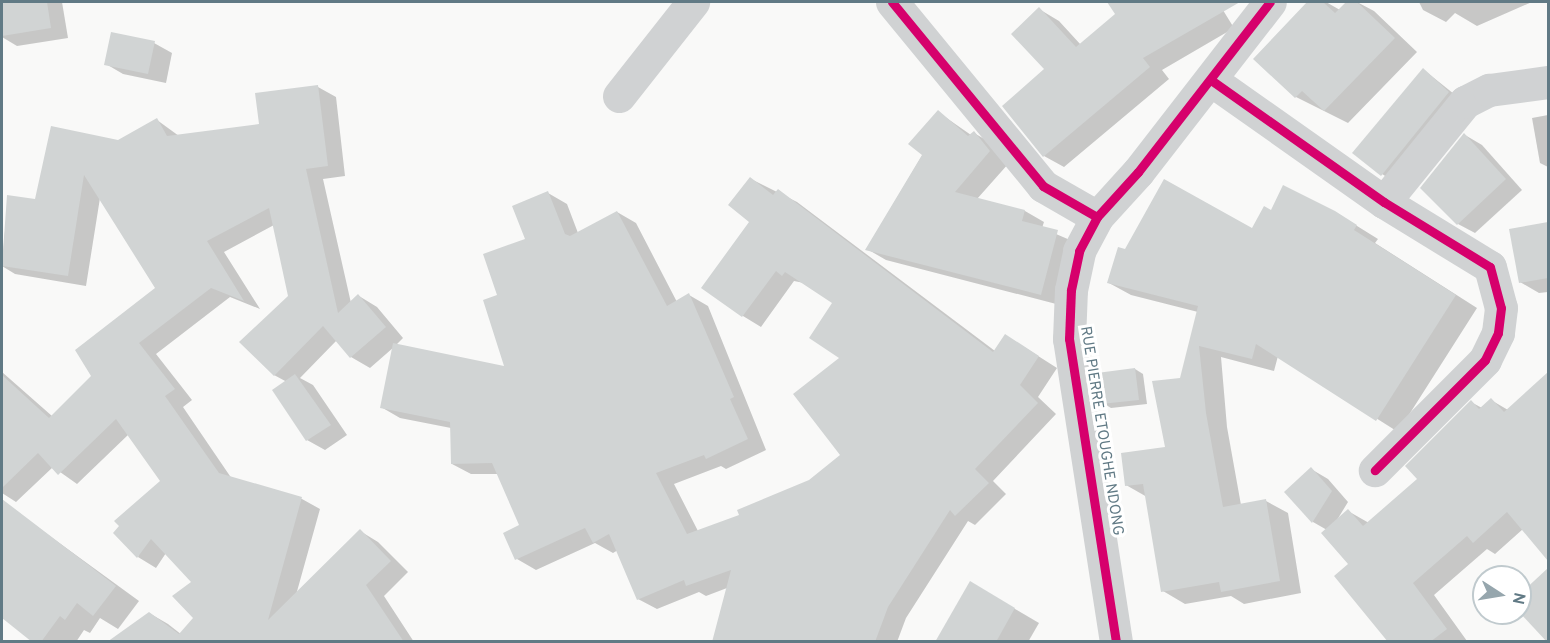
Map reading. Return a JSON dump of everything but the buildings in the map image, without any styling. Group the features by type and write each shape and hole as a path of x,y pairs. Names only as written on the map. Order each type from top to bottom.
{"street":[{"path":"619,96 693,2"},
{"path":"892,2 1043,186 1097,217"},
{"name":"RUE PIERRE ETOUGHE NDONG","path":"1116,642 1069,339 1071,290 1077,261 1097,217 1138,172 1270,2"},
{"path":"1211,80 1384,202 1490,267 1501,308 1498,333 1485,360 1375,470"},
{"path":"1384,202 1465,102 1489,90 1548,82"}],"cycle path":[{"path":"892,2 1043,186 1097,217"},
{"path":"1116,642 1069,339 1071,290 1079,251 1097,217 1138,172 1270,2"},
{"path":"1211,80 1384,202 1490,267 1501,308 1498,333 1485,360 1375,470"}]}
